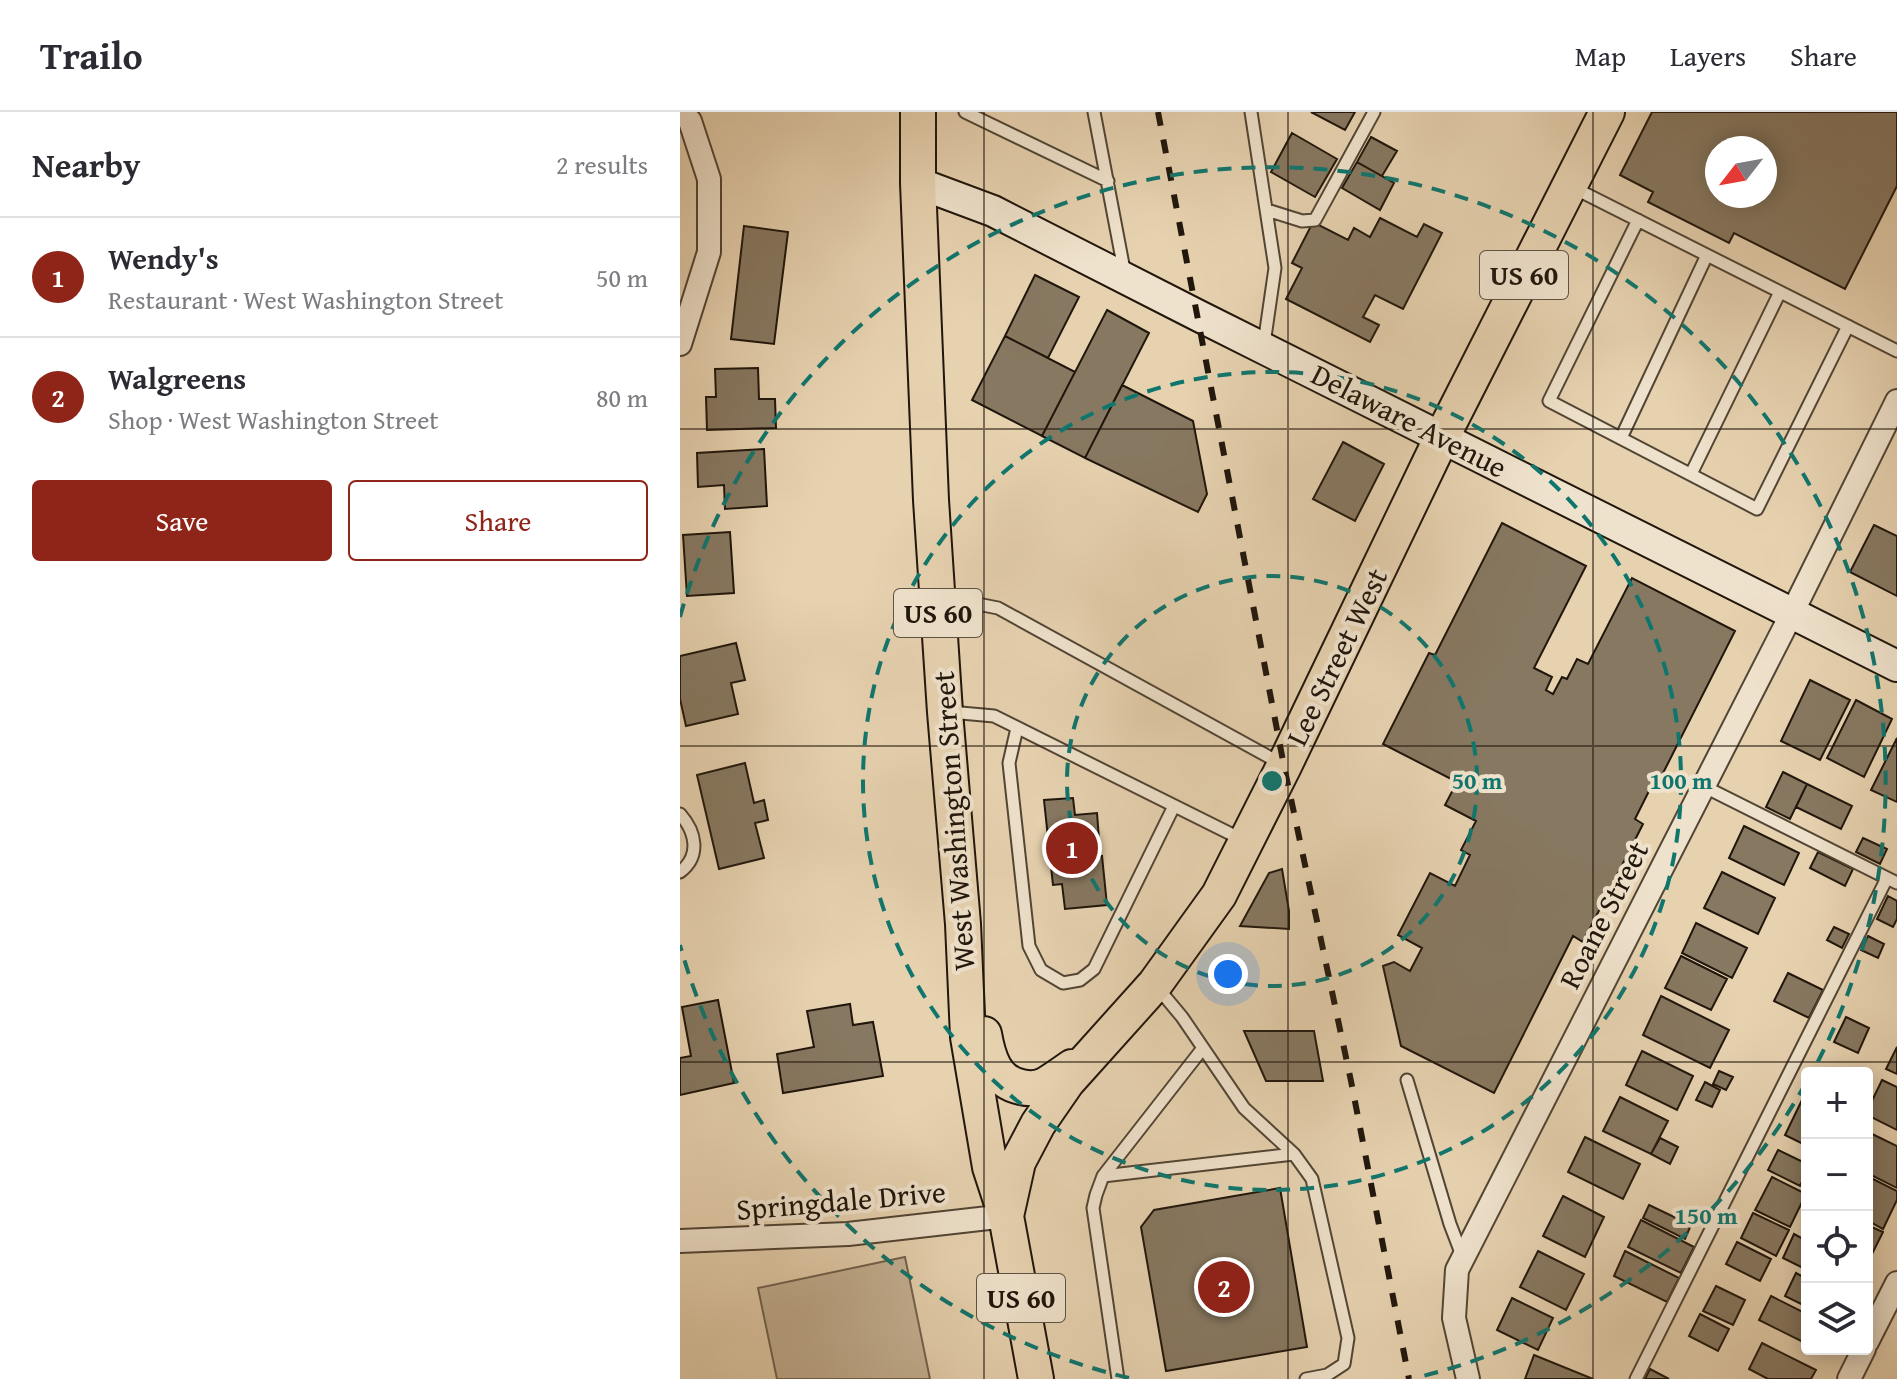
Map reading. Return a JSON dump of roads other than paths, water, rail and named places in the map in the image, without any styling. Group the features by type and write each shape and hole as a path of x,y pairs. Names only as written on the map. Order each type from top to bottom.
{"main road":[{"name":"West Washington Street","path":"918,112 931,500 963,924 968,1037 990,1167 1006,1216 1036,1379"},
{"name":"Lee Street West","path":"1006,1216 1018,1162 1038,1124 1067,1082 1155,984 1219,895 1442,437 1607,112"},
{"name":"Delaware Avenue","path":"918,183 993,211 1897,666"},
{"path":"963,924 977,982 988,1055 998,1074 1012,1085 1030,1089 1044,1085 1090,1055"}],"street":[{"path":"680,344 709,252 709,179 690,121 682,112"},
{"name":"Roane Street","path":"1468,1379 1454,1318 1457,1270 1897,403"},
{"name":"Springdale Drive","path":"680,1241 848,1234 1006,1216"},
{"path":"1873,1330 1897,1283"},
{"path":"1849,1379 1861,1355"}],"lane":[{"path":"965,112 1108,181"},
{"path":"1094,112 1126,280"},
{"path":"1251,112 1275,268 1263,349"},
{"path":"1267,210 1302,221 1315,220 1374,112"},
{"path":"1570,186 1897,351"},
{"path":"1638,220 1549,401 1757,509 1848,326"},
{"path":"1621,438 1707,255"},
{"path":"1691,474 1780,292"},
{"path":"937,596 998,608 1284,766"},
{"path":"945,712 994,716 1246,842"},
{"path":"1017,728 1009,763 1029,946 1041,970 1063,983 1080,980 1094,969 1174,806"},
{"path":"1636,1379 1892,880 1703,786"},
{"path":"680,814 689,824 694,848 693,857 680,872"},
{"path":"1155,984 1182,1017 1244,1108 1294,1154 1312,1179 1348,1338 1344,1364 1327,1375 1306,1379"},
{"path":"1118,1379 1093,1208 1096,1195 1103,1176 1203,1048"},
{"path":"1407,1080 1463,1258"},
{"path":"1103,1176 1294,1154"}],"railway":[{"path":"1158,112 1284,766 1351,1081 1409,1379"}],"place":[{"name":"Wendy's","path":"1072,848"},
{"name":"Walgreens","path":"1224,1287"}]}
